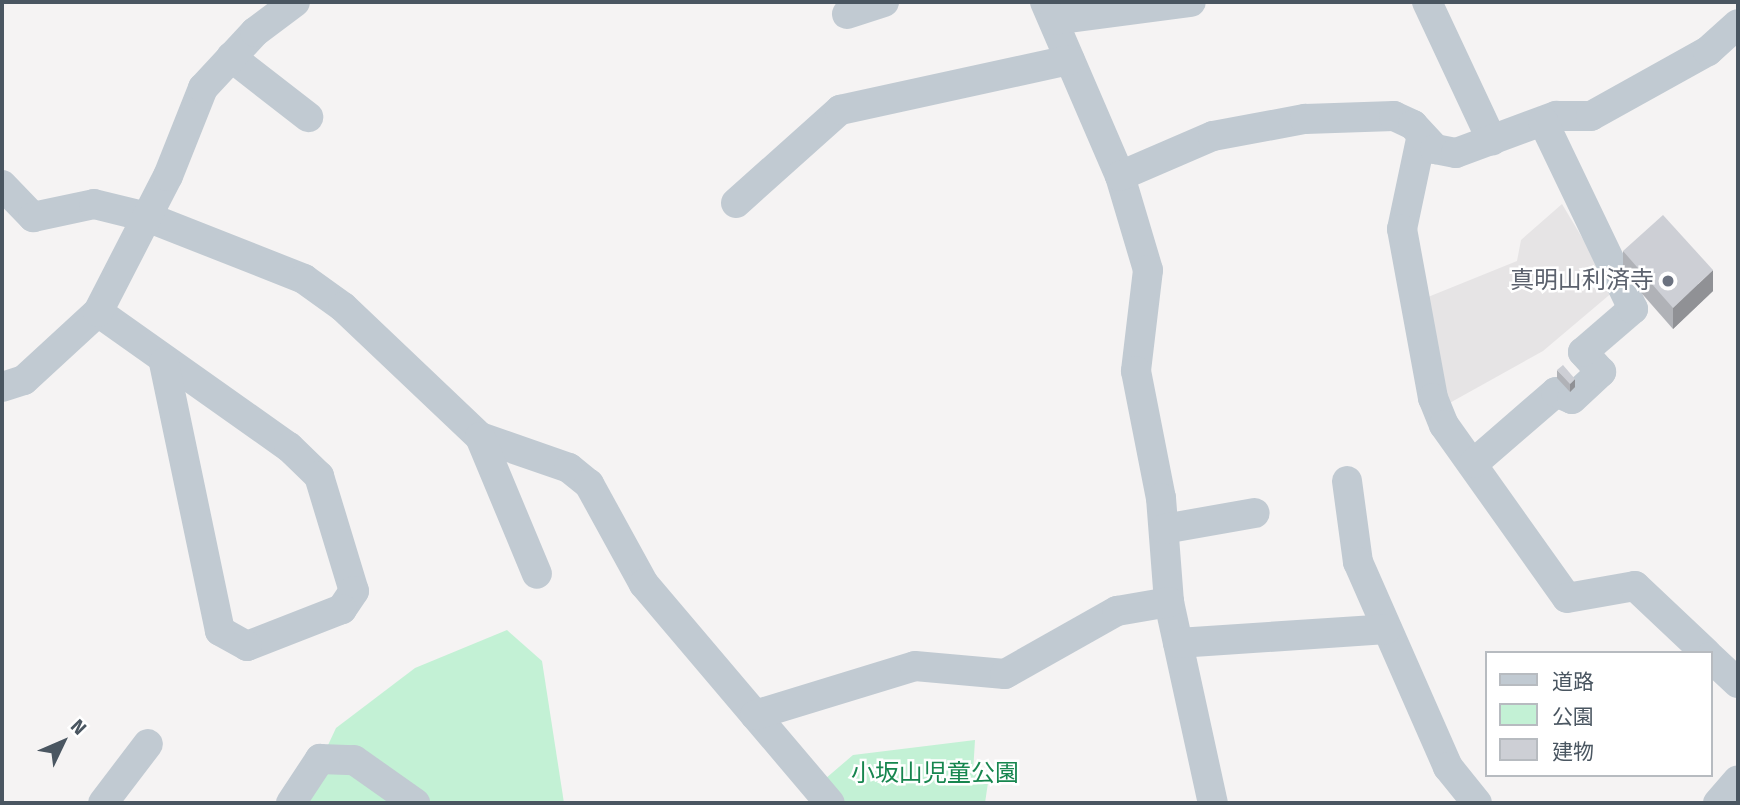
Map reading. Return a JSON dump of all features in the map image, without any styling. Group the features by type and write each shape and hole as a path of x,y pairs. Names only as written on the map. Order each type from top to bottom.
{"street":[{"path":"2,387 24,380 98,312 147,217 204,88 231,57 295,2"},
{"path":"847,14 884,2"},
{"path":"1191,2 1049,11 1120,176 1148,270 1136,371 1164,529 1169,602 1213,803"},
{"path":"1427,2 1492,141"},
{"path":"1120,176 1213,136 1305,119 1394,116 1413,125 1421,139 1456,153 1543,121 1591,116 1708,51 1738,24"},
{"path":"231,57 308,117"},
{"path":"736,203 840,110 1070,60"},
{"path":"1475,463 1556,392 1572,399 1601,372 1583,352 1633,309 1574,195 1543,121"},
{"path":"1421,139 1402,229 1433,398 1567,598 1635,586 1704,651"},
{"path":"2,185 33,217 94,204 147,217 304,279 343,307 480,437 537,574"},
{"path":"98,312 164,363 289,447 319,476 354,591 342,609 247,646 220,631 164,363"},
{"path":"480,437 569,468 590,484 644,584 830,803"},
{"path":"1347,481 1358,562 1448,767 1477,803"},
{"path":"1164,529 1255,513"},
{"path":"755,715 915,666 1005,674 1117,611 1169,602"},
{"path":"1178,643 1387,629"},
{"path":"1712,659 1738,683"},
{"path":"103,803 148,744"},
{"path":"291,803 301,779 320,759 354,760 415,803"},
{"path":"1718,803 1738,780"}],"shaded area":[{"path":"1562,204 1614,291 1543,351 1446,405 1428,297 1517,261 1521,240"}],"green space":[{"path":"507,630 542,661 564,803 301,803 336,728 415,668"},
{"name":"小坂山児童公園","path":"975,740 973,773 989,776 985,803 841,803 825,779 853,755"}],"building":[{"path":"1663,215 1713,270 1673,308 1623,251"},
{"path":"1563,365 1575,379 1570,384 1557,370"}],"place":[{"name":"真明山利済寺","path":"1668,281"}]}
